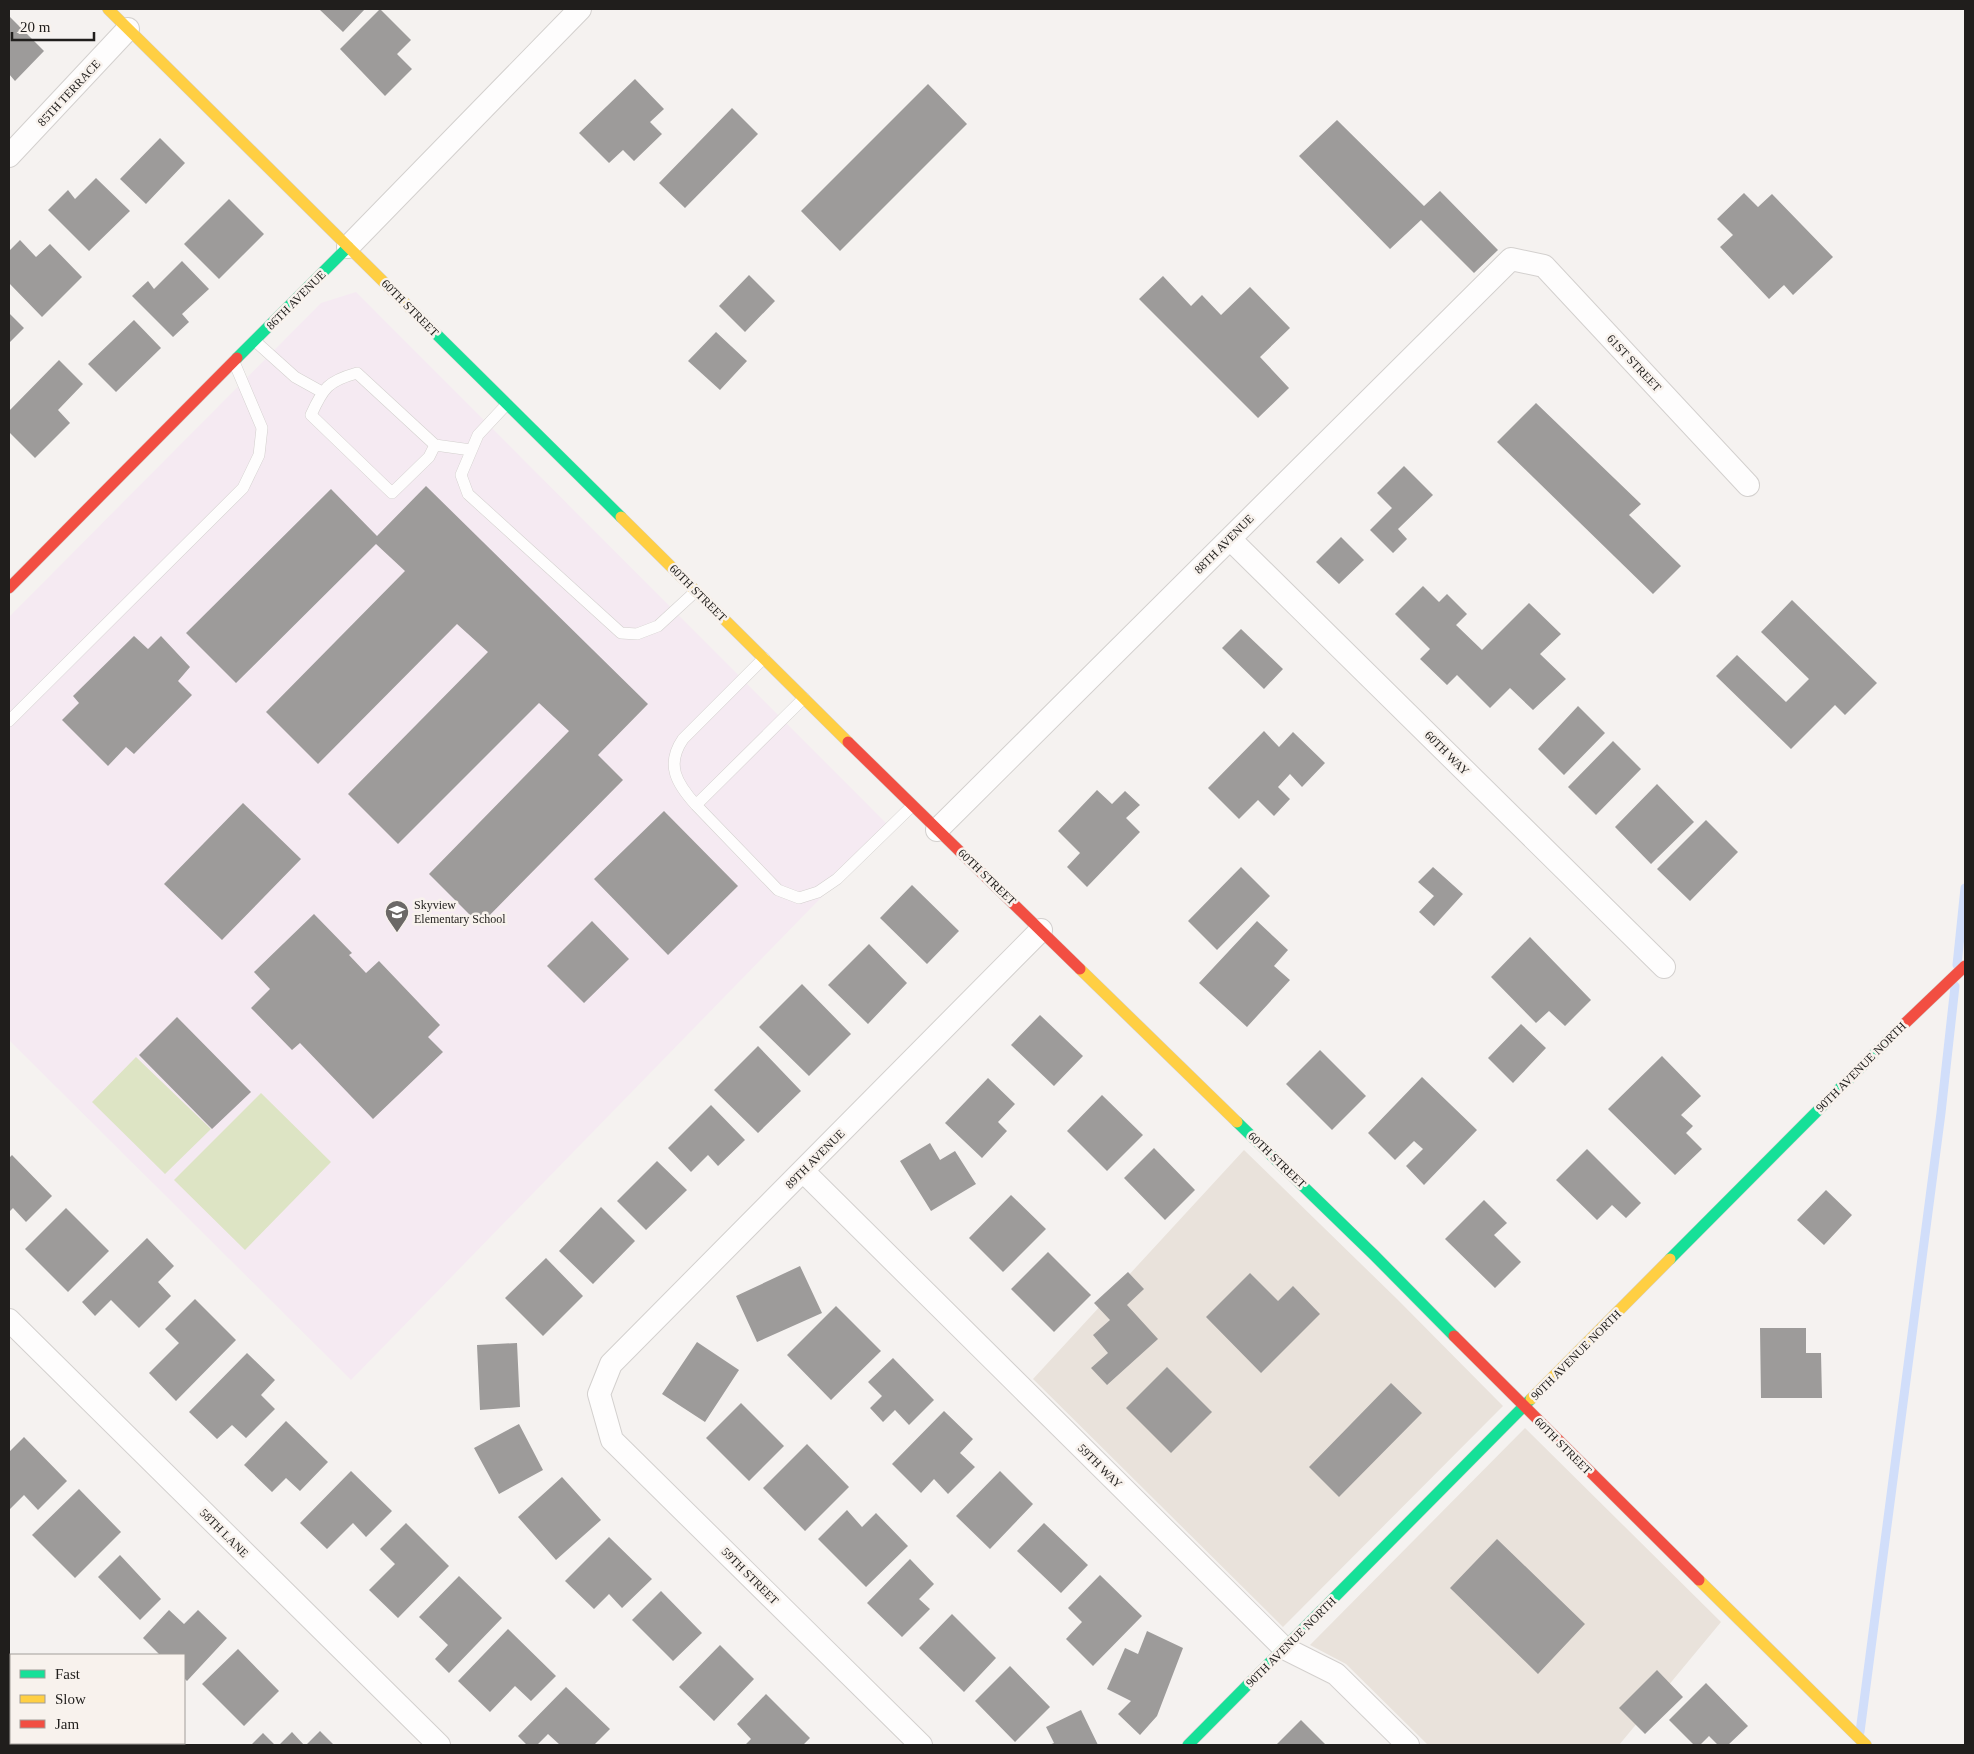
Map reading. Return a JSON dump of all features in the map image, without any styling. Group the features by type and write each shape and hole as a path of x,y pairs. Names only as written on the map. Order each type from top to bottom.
{"street":[{"name":"60TH STREET","path":"108,9 912,806 1374,1255 1524,1407 1866,1745"},
{"name":"86TH AVENUE","path":"9,588 348,247 580,9"},
{"name":"85TH TERRACE","path":"9,156 128,29"},
{"name":"61ST STREET","path":"1511,259 1544,266 1748,485"},
{"name":"88TH AVENUE","path":"938,830 1511,259"},
{"name":"60TH WAY","path":"1230,539 1664,967"},
{"name":"89TH AVENUE","path":"599,1394 611,1364 1041,930"},
{"name":"90TH AVENUE NORTH","path":"1188,1745 1887,1041 1965,966"},
{"name":"59TH WAY","path":"803,1171 1284,1648 1336,1674 1408,1745"},
{"name":"58TH LANE","path":"9,1320 439,1745"},
{"name":"59TH STREET","path":"599,1394 612,1440 921,1745"}],"lane":[{"path":"255,341 295,377 322,392"},
{"path":"9,721 243,488 259,454 262,428 234,361"},
{"path":"435,445 429,457 392,493 311,415 322,392 338,378 357,373 435,445 471,450"},
{"path":"507,404 478,435 471,450 461,475 468,494 621,633 637,634 658,626 696,591"},
{"path":"764,658 684,739 676,749 674,759 675,775 683,791 778,890 799,898 818,892 838,879 912,806"},
{"path":"696,805 804,698"}],"shaded area":[{"name":"Skyview Elementary School","path":"356,292 890,827 351,1380 9,1040 9,617 321,303"},
{"path":"1244,1150 1397,1299 1503,1406 1283,1627 1033,1379"},
{"path":"1525,1428 1721,1622 1619,1745 1428,1745 1346,1664 1310,1645"}],"green space":[{"path":"136,1057 211,1129 165,1174 92,1102"},
{"path":"261,1093 331,1162 245,1250 174,1180"}],"building":[{"path":"319,9 365,9 343,32"},
{"path":"380,9 411,40 397,54 412,69 385,96 340,49"},
{"path":"9,16 44,51 15,81 9,74"},
{"path":"635,79 664,109 650,122 662,134 634,161 623,150 609,163 579,133"},
{"path":"928,84 967,124 840,251 801,211"},
{"path":"732,108 758,134 685,208 659,183"},
{"path":"1337,120 1424,206 1440,191 1498,250 1474,273 1421,220 1390,249 1299,156"},
{"path":"160,138 185,163 146,204 120,179"},
{"path":"96,178 130,211 89,251 48,210 68,190 75,199"},
{"path":"1744,193 1758,207 1772,194 1833,257 1793,295 1784,285 1769,299 1720,247 1733,235 1717,219"},
{"path":"229,199 264,234 219,279 184,244"},
{"path":"20,240 36,257 50,244 82,277 42,317 9,283 9,251"},
{"path":"182,261 209,289 182,314 189,322 173,337 132,296 148,281 154,289"},
{"path":"749,275 775,301 745,332 719,306"},
{"path":"1163,276 1191,306 1202,295 1221,315 1250,287 1290,328 1260,357 1289,388 1258,418 1139,299"},
{"path":"9,313 24,328 9,343"},
{"path":"134,320 161,348 116,392 88,364"},
{"path":"716,332 747,361 720,390 688,361"},
{"path":"59,360 83,384 58,410 70,423 35,458 9,432 9,411"},
{"path":"1536,403 1641,504 1629,515 1681,566 1653,594 1497,442"},
{"path":"1404,466 1433,495 1398,529 1407,539 1393,553 1370,530 1392,508 1377,493"},
{"path":"426,486 648,704 598,755 623,780 480,925 429,874 569,731 539,703 398,844 348,794 488,652 457,624 318,764 266,712 405,571 376,544 236,683 186,633 331,489 377,536"},
{"path":"1341,537 1364,560 1339,584 1316,562"},
{"path":"1423,586 1439,602 1447,594 1467,614 1456,625 1482,650 1529,603 1561,634 1540,654 1566,679 1533,710 1510,688 1490,708 1457,675 1447,685 1420,659 1430,649 1395,614"},
{"path":"1792,600 1877,683 1845,715 1835,705 1791,749 1716,676 1737,655 1786,702 1809,679 1761,632"},
{"path":"1241,629 1283,669 1264,689 1222,648"},
{"path":"134,636 148,649 161,636 190,667 178,681 192,695 134,754 126,747 108,766 62,720 79,703 73,696"},
{"path":"1578,706 1605,733 1564,775 1538,749"},
{"path":"1264,731 1279,747 1293,732 1325,763 1302,787 1290,774 1278,787 1290,799 1274,816 1258,800 1239,819 1208,788"},
{"path":"1613,741 1641,769 1596,815 1568,787"},
{"path":"1657,784 1694,822 1651,864 1615,827"},
{"path":"1097,790 1112,804 1125,791 1140,805 1126,818 1140,832 1087,887 1067,867 1080,853 1058,831"},
{"path":"243,803 301,859 222,940 164,884"},
{"path":"664,811 738,886 668,955 594,879"},
{"path":"1706,820 1738,852 1690,901 1657,869"},
{"path":"1241,867 1270,896 1217,950 1188,921"},
{"path":"1433,867 1463,894 1434,926 1419,912 1434,896 1418,882"},
{"path":"912,885 959,931 927,964 880,918"},
{"path":"314,914 352,953 349,955 366,973 379,961 440,1025 428,1037 443,1052 373,1119 300,1043 292,1050 251,1008 270,989 254,972"},
{"path":"592,921 629,959 584,1003 547,966"},
{"path":"1257,921 1288,950 1274,966 1290,980 1247,1027 1199,983"},
{"path":"1530,937 1591,1000 1565,1026 1549,1011 1536,1023 1491,977"},
{"path":"869,944 907,983 868,1024 828,985"},
{"path":"802,984 851,1034 809,1076 759,1027"},
{"path":"1040,1015 1083,1056 1054,1086 1011,1045"},
{"path":"177,1017 251,1092 212,1129 139,1055"},
{"path":"1521,1024 1546,1048 1513,1083 1488,1058"},
{"path":"758,1046 801,1091 758,1133 714,1090"},
{"path":"1320,1050 1366,1096 1332,1130 1286,1084"},
{"path":"1662,1056 1701,1096 1681,1115 1693,1126 1686,1133 1702,1149 1675,1175 1608,1109"},
{"path":"1422,1077 1477,1130 1424,1185 1406,1166 1423,1149 1414,1141 1395,1160 1368,1133"},
{"path":"988,1078 1015,1104 998,1122 1007,1131 982,1158 945,1123"},
{"path":"1102,1095 1143,1135 1107,1171 1067,1131"},
{"path":"711,1105 745,1140 718,1166 708,1155 691,1172 668,1148"},
{"path":"930,1143 940,1160 955,1151 976,1184 931,1211 900,1161"},
{"path":"1154,1148 1195,1190 1165,1220 1124,1178"},
{"path":"1587,1149 1641,1203 1626,1218 1612,1205 1597,1220 1556,1180"},
{"path":"12,1155 52,1196 26,1222 13,1208 9,1212 9,1158"},
{"path":"657,1161 687,1190 646,1230 617,1201"},
{"path":"1826,1190 1852,1215 1824,1245 1797,1220"},
{"path":"1011,1195 1046,1229 1003,1272 969,1238"},
{"path":"1484,1200 1507,1223 1494,1235 1521,1262 1495,1288 1445,1239"},
{"path":"601,1207 635,1241 593,1284 559,1251"},
{"path":"66,1208 109,1251 68,1292 25,1249"},
{"path":"147,1238 174,1266 158,1282 171,1296 139,1328 111,1300 95,1316 82,1302"},
{"path":"1048,1252 1091,1295 1054,1332 1011,1289"},
{"path":"546,1258 583,1296 543,1336 505,1298"},
{"path":"800,1266 822,1313 757,1342 736,1296"},
{"path":"1128,1272 1144,1289 1127,1305 1158,1339 1107,1385 1091,1368 1108,1353 1093,1335 1110,1320 1094,1303"},
{"path":"1250,1273 1278,1301 1293,1286 1320,1314 1261,1373 1206,1317"},
{"path":"195,1299 236,1340 176,1401 149,1373 179,1343 165,1329"},
{"path":"836,1306 881,1351 831,1400 787,1355"},
{"path":"1760,1328 1806,1328 1806,1353 1821,1353 1822,1398 1761,1398"},
{"path":"697,1342 739,1370 705,1422 662,1394"},
{"path":"517,1343 520,1407 480,1410 477,1345"},
{"path":"247,1353 275,1380 261,1395 275,1409 246,1438 232,1425 217,1439 189,1412"},
{"path":"893,1358 934,1400 909,1425 895,1410 883,1422 870,1408 882,1396 868,1382"},
{"path":"1167,1367 1212,1412 1171,1453 1126,1408"},
{"path":"1391,1383 1422,1413 1339,1497 1309,1467"},
{"path":"741,1403 784,1446 749,1481 706,1438"},
{"path":"944,1411 973,1439 960,1453 975,1467 948,1494 934,1479 921,1493 892,1464"},
{"path":"286,1421 328,1462 300,1491 286,1478 272,1492 244,1465"},
{"path":"519,1424 543,1470 499,1494 474,1448"},
{"path":"24,1437 67,1481 38,1510 24,1495 9,1510 9,1452"},
{"path":"807,1444 849,1487 805,1531 763,1488"},
{"path":"351,1471 392,1511 366,1537 353,1523 327,1549 300,1523"},
{"path":"1000,1471 1033,1504 990,1549 956,1516"},
{"path":"562,1477 601,1520 556,1560 518,1517"},
{"path":"79,1489 121,1532 75,1578 32,1535"},
{"path":"847,1510 862,1527 876,1513 908,1546 866,1587 818,1539"},
{"path":"406,1523 449,1566 398,1618 369,1590 395,1564 380,1549"},
{"path":"1044,1523 1088,1565 1061,1593 1017,1551"},
{"path":"609,1537 652,1579 622,1608 609,1594 594,1609 565,1581"},
{"path":"1497,1539 1585,1624 1538,1674 1450,1588"},
{"path":"120,1555 161,1599 140,1620 98,1577"},
{"path":"910,1559 934,1584 919,1599 930,1609 902,1637 867,1603"},
{"path":"1100,1575 1142,1616 1093,1666 1066,1639 1082,1622 1068,1608"},
{"path":"459,1576 502,1618 449,1673 435,1659 448,1645 419,1617"},
{"path":"661,1591 702,1633 673,1661 632,1620"},
{"path":"169,1610 184,1624 198,1610 227,1638 187,1681 185,1679 185,1654 159,1654 143,1638"},
{"path":"952,1614 996,1658 964,1692 919,1648"},
{"path":"508,1629 556,1676 531,1701 515,1686 490,1712 458,1681"},
{"path":"1147,1631 1183,1648 1157,1716 1140,1735 1118,1714 1131,1701 1107,1689 1125,1648 1138,1654"},
{"path":"720,1645 754,1679 714,1721 679,1687"},
{"path":"238,1649 279,1691 244,1726 202,1684"},
{"path":"1010,1666 1050,1707 1015,1742 975,1701"},
{"path":"10,1668 10,1691 9,1690"},
{"path":"1657,1670 1683,1697 1645,1734 1619,1708"},
{"path":"1706,1683 1748,1726 1728,1745 1718,1745 1709,1736 1700,1745 1694,1745 1669,1720"},
{"path":"566,1687 610,1729 594,1745 560,1745 548,1734 537,1745 527,1745 518,1736"},
{"path":"766,1694 810,1738 803,1745 745,1745 751,1739 737,1724"},
{"path":"1081,1710 1098,1745 1049,1745 1054,1743 1046,1727"},
{"path":"1301,1720 1326,1745 1276,1745"},
{"path":"320,1731 334,1745 306,1745"},
{"path":"292,1732 304,1745 279,1745"},
{"path":"263,1733 275,1745 251,1745"},
{"path":"94,1744 119,1744 118,1745"},
{"path":"172,1744 174,1745 143,1745"}],"waterway":[{"path":"1957,965 1965,888"},
{"path":"1860,1732 1941,1113 1955,986"}],"traffic: fast":[{"path":"237,358 348,247"},
{"path":"413,311 621,517"},
{"path":"1670,1259 1897,1031"},
{"path":"1237,1122 1454,1336"},
{"path":"1188,1745 1531,1399"}],"traffic: slow":[{"path":"108,9 413,311"},
{"path":"621,517 848,742"},
{"path":"1080,969 1237,1122"},
{"path":"1531,1399 1670,1259"},
{"path":"1699,1580 1866,1745"}],"traffic: jam":[{"path":"9,588 237,358"},
{"path":"848,742 1080,969"},
{"path":"1897,1031 1965,966"},
{"path":"1454,1336 1699,1580"}],"place":[{"name":"Skyview Elementary School","path":"397,933"}]}
